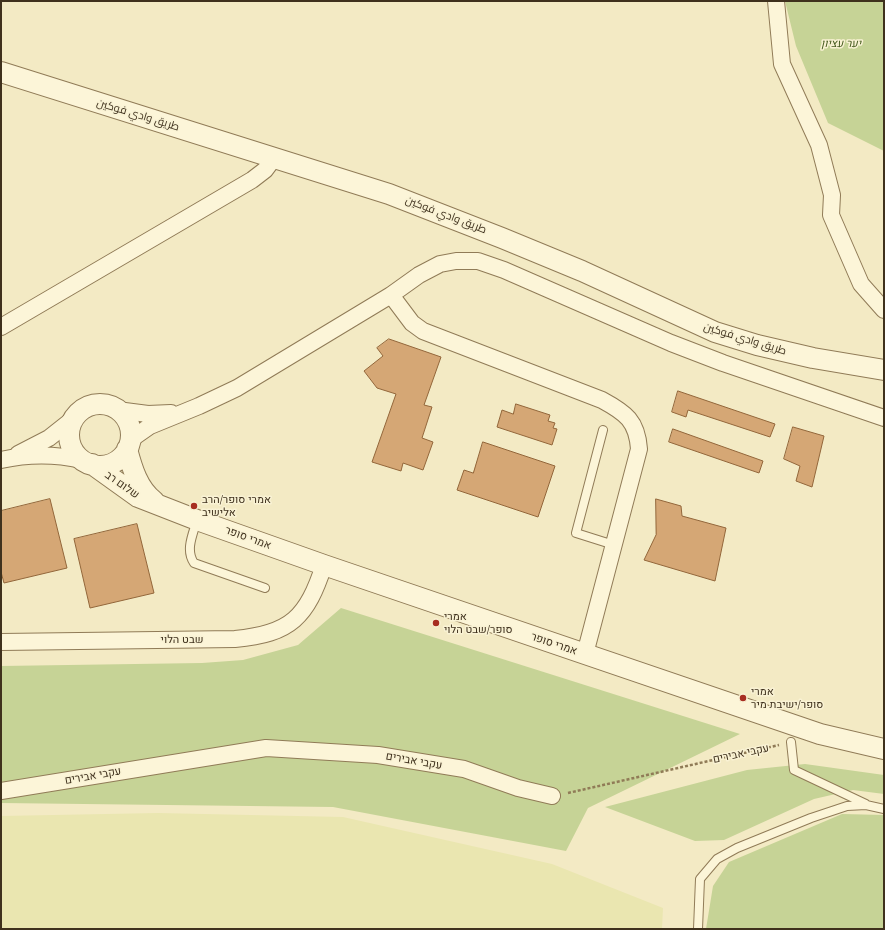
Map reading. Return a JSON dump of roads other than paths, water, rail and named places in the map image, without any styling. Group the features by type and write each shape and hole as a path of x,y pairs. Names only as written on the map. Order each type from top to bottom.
{"street":[{"path":"776,1 782,64 818,145 832,194 830,215 861,284 884,310"},
{"name":"طريق وادي فوکين","path":"1,72 389,194 455,219 582,271 715,332 757,345 813,358 884,370"},
{"path":"1,327 252,180 265,170 274,158"},
{"path":"5,459 51,455 100,465 116,461 128,445 150,426 199,406 237,388 391,295 419,275 440,264 456,261 478,261 504,270 671,343 723,363 884,418"},
{"path":"391,295 412,323 423,331 602,400 618,409 630,420 638,434 639,449 585,654"},
{"path":"5,459 49,438 73,419 80,411 88,406 98,404 108,405 117,410 128,423 128,445"},
{"path":"117,410 148,414 183,412"},
{"path":"73,419 70,427 70,441 75,454 87,462"},
{"name":"שלום רב","path":"128,445 137,479 143,489 159,505"},
{"name":"שלום רב","path":"87,462 138,497 159,505"},
{"name":"אמרי סופר","path":"159,505 324,565 820,734 884,749"},
{"name":"שבט הלוי","path":"1,642 235,639 266,634 289,624 305,609 316,589 324,565"},
{"name":"עקבי אבירים","path":"1,791 266,748 378,755 464,769 518,788 552,796"}],"lane":[{"path":"603,430 576,533 614,545"},
{"path":"197,520 190,547 190,557 194,563 265,588"},
{"path":"791,742 794,770 866,805 884,809"},
{"path":"698,929 700,879 718,859 737,848 811,818 846,806 866,805"}],"place":[{"name":"אמרי סופר/הרב אלישיב","path":"194,506"},
{"name":"אמרי סופר/שבט הלוי","path":"436,623"},
{"name":"אמרי סופר/ישיבת מיר","path":"743,698"}],"park label":[{"name":"יער עציון","path":"841,44"}]}
